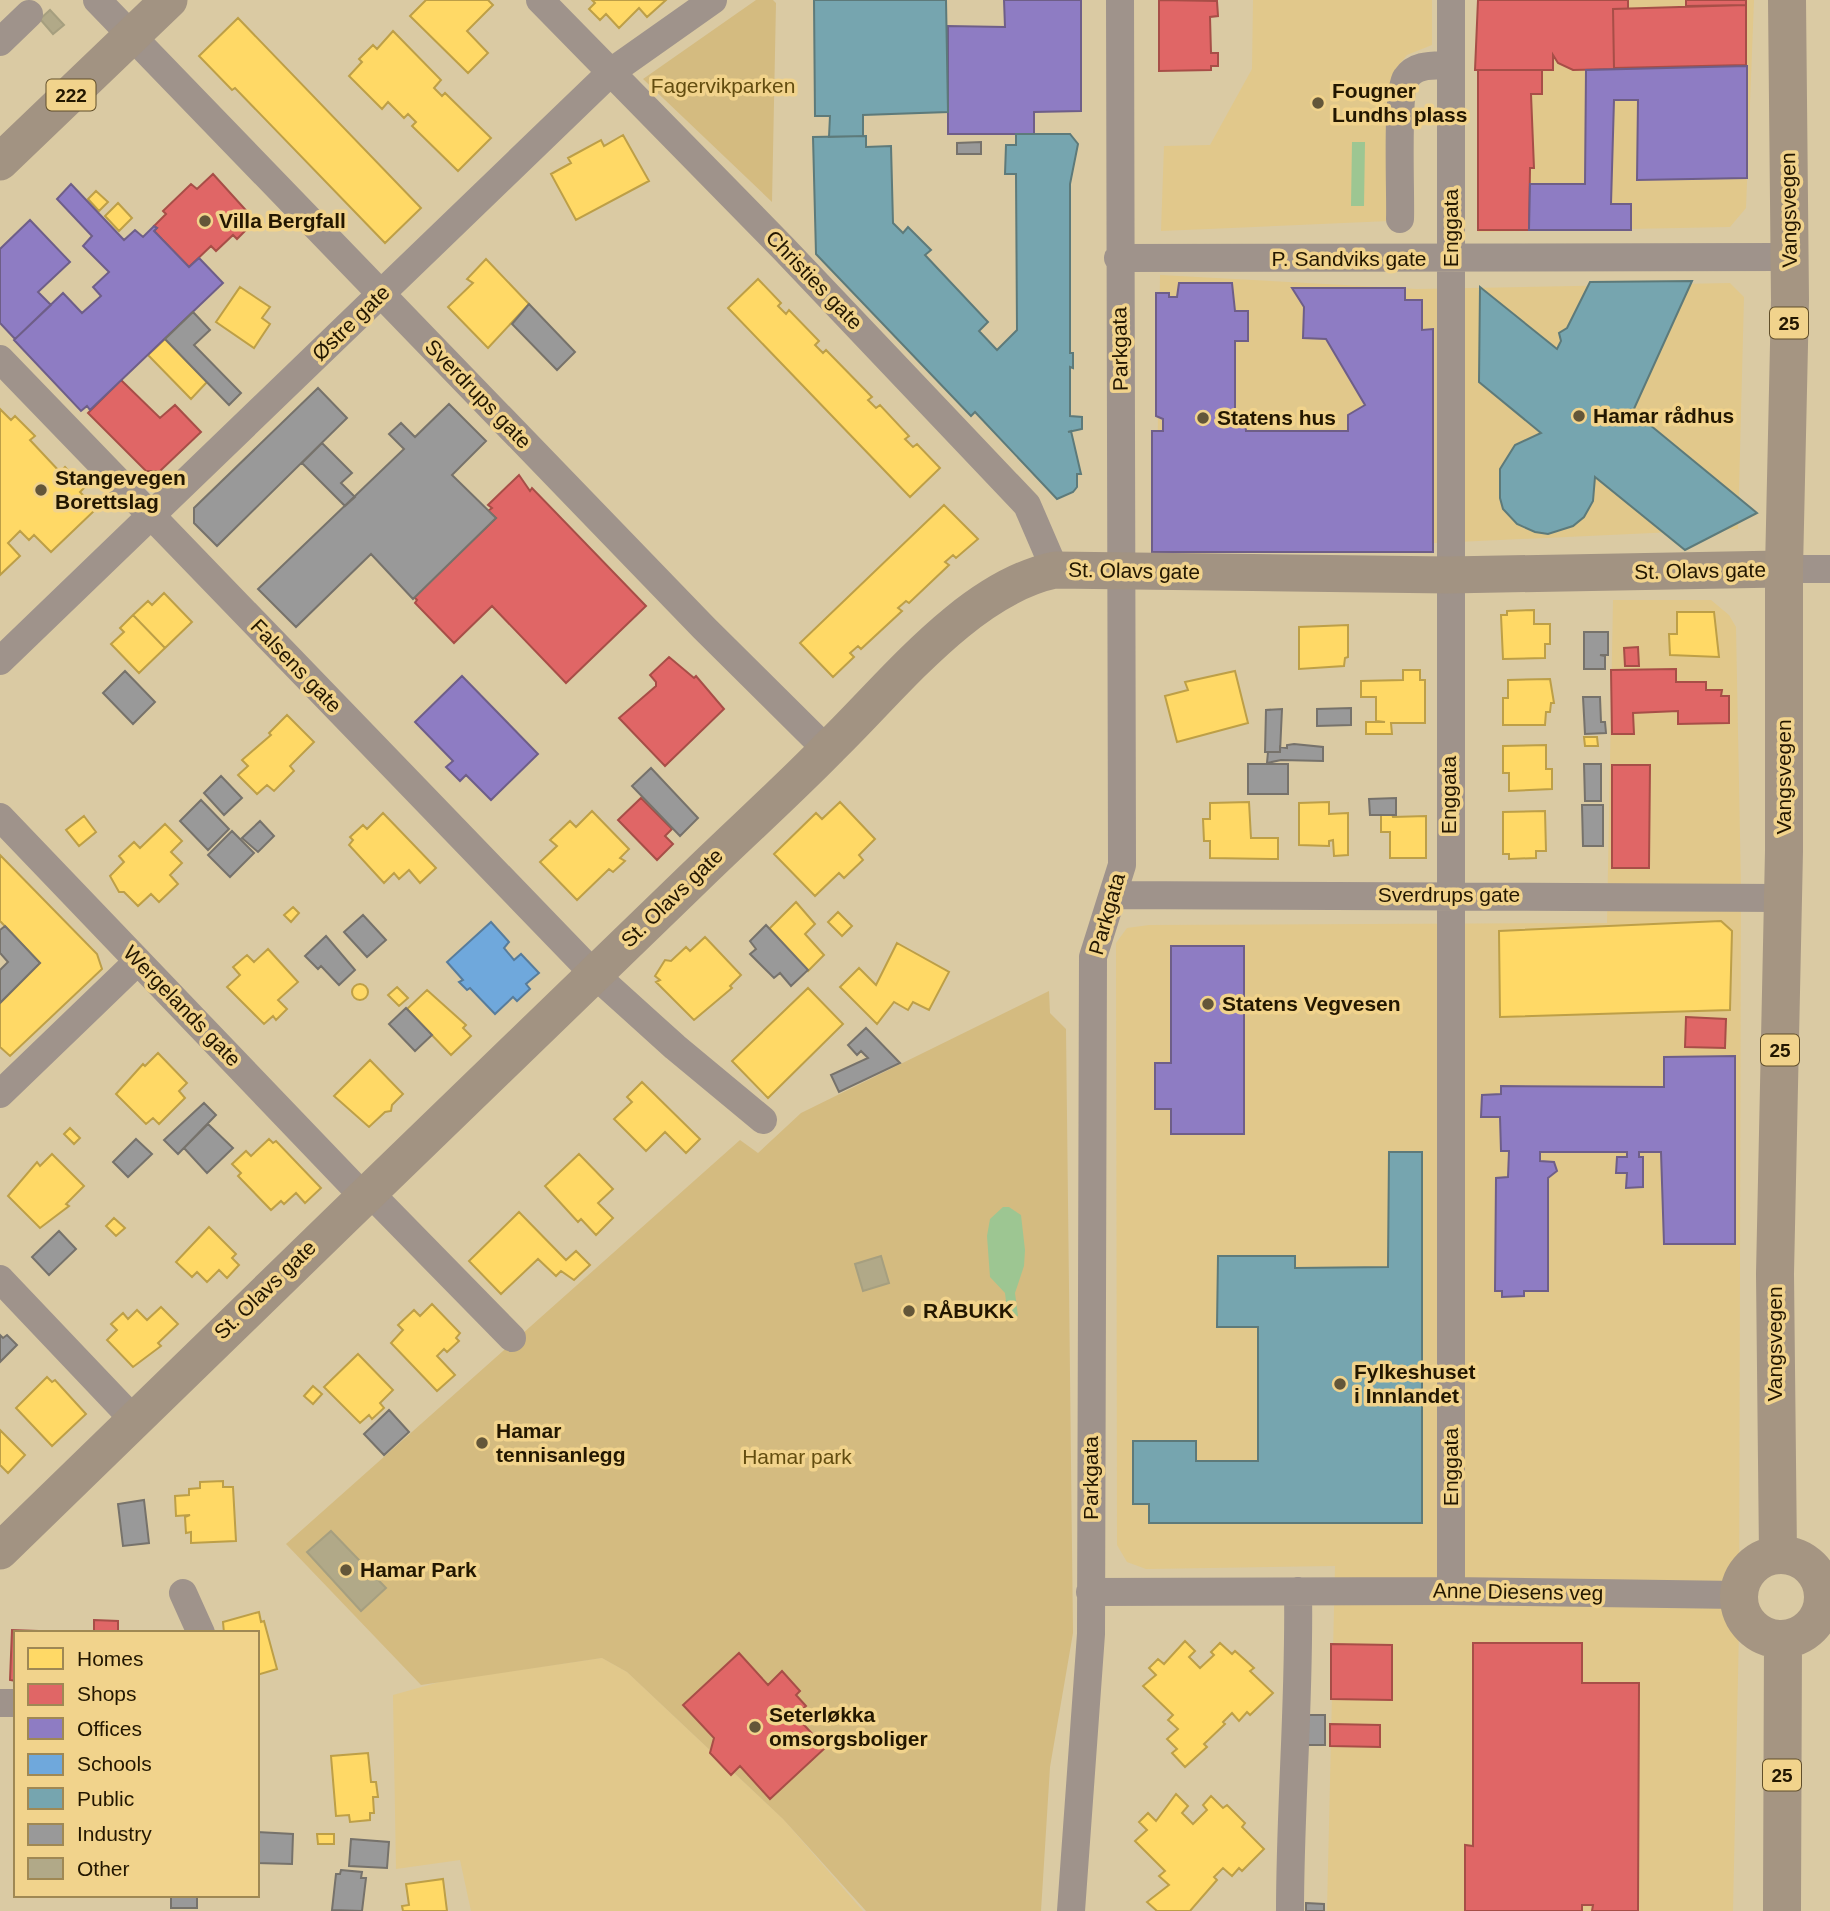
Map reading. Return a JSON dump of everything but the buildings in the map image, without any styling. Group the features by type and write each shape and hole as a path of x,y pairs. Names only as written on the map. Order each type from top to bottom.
{"highway":[{"name":"Vangsvegen","path":"1778,1555 1775,1274 1784,898 1784,569 1789,257 1787,0"},
{"path":"1778,1555 1796,1557 1809,1565 1827,1597 1814,1624 1797,1636 1783,1640 1767,1637 1744,1620 1738,1595 1742,1580 1753,1565 1778,1555"},
{"name":"25","path":"1782,1911 1783,1640"}],"main road":[{"name":"222","path":"0,162 169,0"},
{"name":"St. Olavs gate","path":"0,1551 593,972 827,750 944,634 994,593 1035,574 1055,570 1449,575 1784,569"}],"street":[{"name":"Sverdrups gate","path":"97,0 381,293 713,619 827,750"},
{"name":"Østre gate","path":"0,661 611,72 713,0"},
{"name":"Parkgata","path":"1071,1911 1091,1634 1093,957 1104,915 1122,865 1118,258 1120,0"},
{"name":"Enggata","path":"1451,0 1451,1591"},
{"name":"Christies gate","path":"547,3 1020,498 1040,534 1055,570"},
{"path":"0,42 29,13"},
{"path":"1400,219 1402,99 1405,79 1419,66 1451,65"},
{"name":"P. Sandviks gate","path":"1118,258 1789,257"},
{"name":"Falsens gate","path":"5,374 152,517 593,972"},
{"name":"St. Olavs gate","path":"1784,569 1830,569"},
{"name":"Wergelands gate","path":"0,817 365,1194 512,1338"},
{"name":"Sverdrups gate","path":"1113,895 1449,894 1784,898"},
{"path":"0,1094 138,961"},
{"path":"593,972 763,1120"},
{"path":"0,1279 134,1420"},
{"path":"1290,1911 1291,1771 1298,1707 1298,1591"},
{"name":"Anne Diesens veg","path":"1090,1592 1451,1591 1738,1595"},
{"path":"183,1593 200,1631"}],"shaded area":[{"path":"1253,0 1432,0 1432,45 1407,55 1398,66 1389,221 1161,231 1164,146 1210,145 1252,69"},
{"path":"1482,0 1754,0 1746,208 1730,227 1478,232"},
{"path":"1352,142 1365,142 1364,206 1351,206"},
{"path":"1160,275 1417,289 1730,283 1744,297 1738,529 1156,556"},
{"path":"1613,600 1711,600 1729,615 1736,627 1741,889 1739,1629 1733,1911 1327,1911 1335,1566 1146,1569 1127,1562 1117,1545 1116,943 1127,928 1149,925 1607,923"},
{"path":"1003,1207 1009,1207 1021,1215 1025,1250 1024,1266 1015,1293 1018,1316 1008,1318 1005,1293 990,1277 987,1236 990,1219"},
{"path":"602,1658 627,1672 783,1819 863,1911 471,1911 460,1860 396,1869 393,1695 443,1681"}],"green space":[{"name":"Fagervikparken","path":"756,0 773,0 776,3 772,202 643,79"},
{"name":"Hamar park","path":"1049,991 1050,1013 1066,1029 1073,1633 1050,1767 1041,1911 866,1911 783,1819 627,1672 602,1658 421,1685 286,1544 740,1140 758,1153 801,1113"}],"place":[{"name":"Fougner Lundhs plass","path":"1318,103"},
{"name":"Villa Bergfall","path":"205,221"},
{"name":"Hamar rådhus","path":"1579,416"},
{"name":"Statens hus","path":"1203,418"},
{"name":"Stangevegen Borettslag","path":"41,490"},
{"name":"Statens Vegvesen","path":"1208,1004"},
{"name":"RÅBUKK","path":"909,1311"},
{"name":"Fylkeshuset i Innlandet","path":"1340,1384"},
{"name":"Hamar tennisanlegg","path":"482,1443"},
{"name":"Hamar Park","path":"346,1570"},
{"name":"Seterløkka omsorgsboliger","path":"755,1727"}]}
